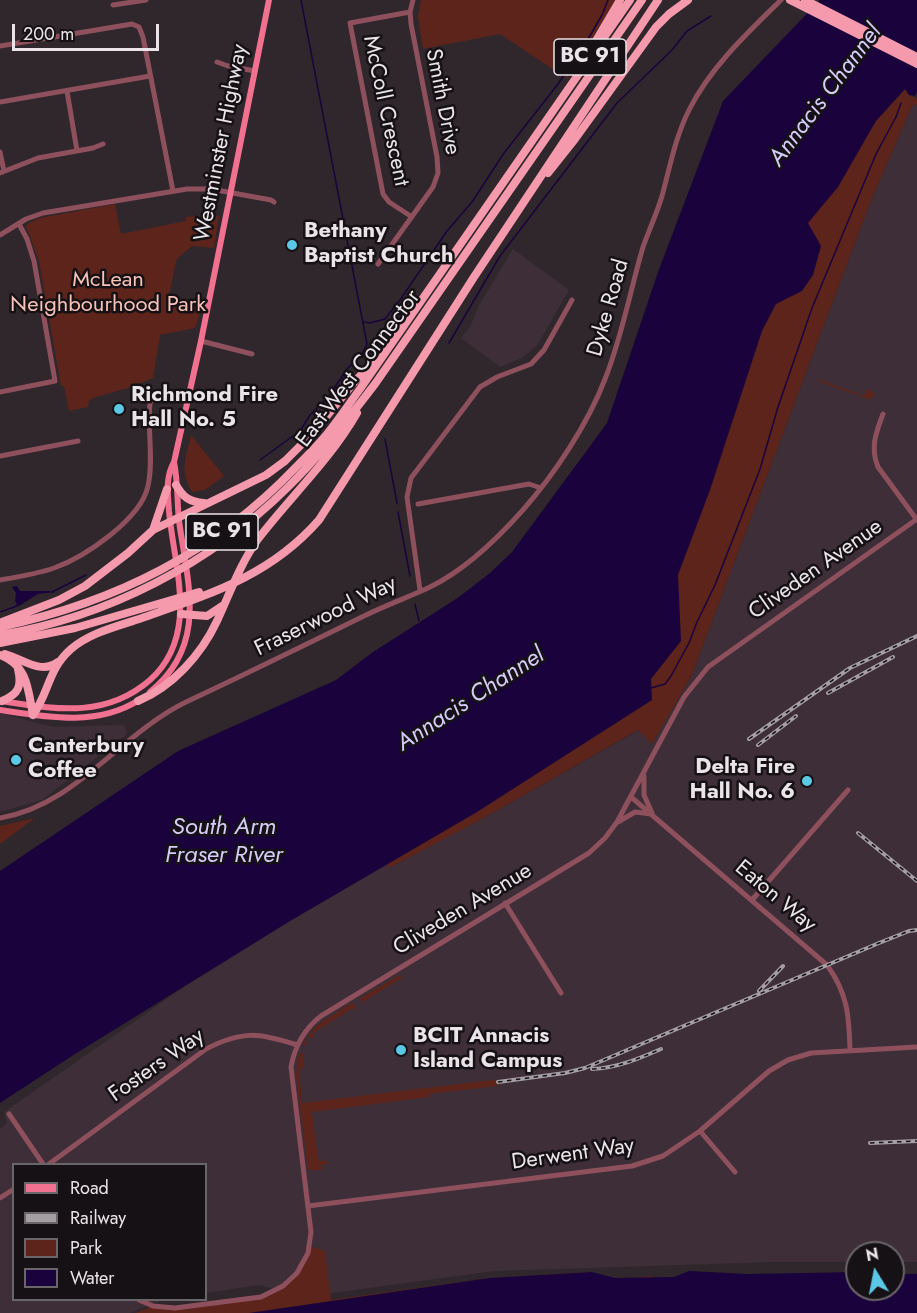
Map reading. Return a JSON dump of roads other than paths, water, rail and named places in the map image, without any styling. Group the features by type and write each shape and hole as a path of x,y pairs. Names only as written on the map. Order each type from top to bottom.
{"highway":[{"path":"550,115 620,0"},
{"name":"BC 91","path":"550,115 630,0"},
{"name":"East-West Connector","path":"0,635 34,628 104,606 151,585 194,561 237,531 288,488 331,441 375,384 642,0"},
{"path":"0,655 17,657 39,668 53,666 77,645 99,633 246,578 302,540 327,511 474,277 658,0"},
{"path":"521,206 575,139 650,34 669,14 688,0"},
{"path":"790,0 917,64"},
{"path":"805,0 917,57"},
{"name":"East-West Connector","path":"0,625 36,619 103,597 148,577 211,541 262,500 327,435 550,115"},
{"path":"0,625 59,600 85,586 128,553 153,530 253,483 285,461 313,433 356,380 384,353"},
{"path":"138,701 165,686 188,665 211,632 248,555 329,456 375,384"},
{"path":"176,485 181,495 188,500 208,503"},
{"path":"153,530 167,489"},
{"path":"0,643 42,636 109,619 198,592 264,567"},
{"path":"181,614 191,612 207,616 223,605"},
{"path":"0,655 17,665 28,682 35,706"},
{"path":"33,715 35,706 59,662"},
{"path":"1,701 10,698 19,686 17,665"}],"main road":[{"name":"Westminster Highway","path":"1,701 69,709 89,708 110,703 134,692 159,672 177,638 181,614 167,489 169,472 174,462 201,341 269,0"},
{"name":"Westminster Highway","path":"0,710 68,719 116,711 138,701 165,678 174,666 186,641 191,612 174,462"}],"street":[{"path":"113,5 146,0"},
{"name":"Smith Drive","path":"378,264 435,182 438,166 415,46 410,12 413,0"},
{"name":"Dyke Road","path":"420,590 431,586 466,564 522,511 554,472 591,410 605,380 644,243 662,198 679,134 688,112 702,89 733,49 781,0"},
{"name":"McColl Crescent","path":"410,12 350,23 382,191 389,202 412,218"},
{"path":"0,46 132,24 139,27 142,31 173,191"},
{"path":"217,62 255,71"},
{"path":"0,102 150,76"},
{"path":"67,91 77,151"},
{"path":"0,152 2,172 38,158 93,148 103,144"},
{"path":"0,235 43,213 173,191 200,188 274,202"},
{"path":"0,392 55,381 34,261 19,224"},
{"name":"Fraserwood Way","path":"0,818 28,811 73,786 146,726 182,704 420,590 407,497 411,478 480,387 531,364 544,350 573,300"},
{"path":"201,341 252,354"},
{"path":"0,580 61,565 94,546 132,514 142,503 148,487 150,403 153,397 162,393 188,398"},
{"path":"884,414 875,435 875,459 878,467 917,520"},
{"path":"0,456 78,441"},
{"path":"418,504 528,484 541,488"},
{"name":"Cliveden Avenue","path":"143,1301 153,1306 175,1308 261,1297 282,1286 297,1273 308,1253 311,1232 291,1073 292,1059 306,1028 321,1016 589,853 605,838 617,822 684,697 708,667 917,520"},
{"path":"617,822 635,812 652,814 644,795 644,774"},
{"path":"752,900 848,790"},
{"name":"Eaton Way","path":"632,797 818,955 835,975 846,1001 850,1050"},
{"path":"505,903 561,993"},
{"name":"Fosters Way","path":"50,1163 220,1041 255,1034 297,1045"},
{"name":"Derwent Way","path":"308,1206 632,1166 663,1156 700,1131 769,1071 788,1060 811,1053 917,1047"},
{"path":"9,1114 42,1163"},
{"path":"700,1131 735,1172"}],"water":[{"name":"South Arm Fraser River","path":"820,0 917,0 917,92 915,96 909,95 905,89 876,121 838,187 808,223 821,246 813,275 802,291 776,304 762,331 710,490 678,575 681,641 651,679 652,700 477,812 290,921 0,1103 0,871 178,751 336,680 373,652 459,597 512,552 607,423 658,272 723,101"},
{"path":"17,586 20,591 56,592 38,594 19,606 16,605 16,593 12,587"},
{"path":"689,1271 748,1274 845,1272 845,1301 905,1301 905,1274 917,1274 917,1313 249,1313 489,1278 592,1272 615,1278 674,1277"}],"waterway":[{"path":"260,460 300,431 347,369 362,354 367,344 301,0"},
{"path":"364,322 370,323 385,319 400,300 447,231 472,202 504,153 558,84 584,46 608,0"},
{"path":"449,343 500,256 617,103 672,50 687,31 711,16"},
{"path":"651,688 665,684 671,676 689,643 715,585 760,469 778,407 812,308 876,154 901,103"},
{"path":"385,439 397,503"},
{"path":"398,512 410,576"},
{"path":"52,592 86,575"},
{"path":"415,604 419,621"},
{"path":"0,612 17,606"}],"railway":[{"path":"749,739 850,668 917,636"},
{"path":"828,693 893,657"},
{"path":"758,745 796,716"},
{"path":"858,833 917,881"},
{"path":"498,1082 585,1068 879,943 917,930"},
{"path":"759,991 783,966"},
{"path":"592,1069 619,1065 661,1049"},
{"path":"870,1143 917,1141"}],"place":[{"name":"Bethany Baptist Church","path":"292,245"},
{"name":"Richmond Fire Hall No. 5","path":"119,409"},
{"name":"Canterbury Coffee","path":"16,760"},
{"name":"Delta Fire Hall No. 6","path":"807,781"},
{"name":"BCIT Annacis Island Campus","path":"401,1050"}],"water label":[{"name":"Annacis Channel","path":"826,96"},
{"name":"Annacis Channel","path":"471,700"}],"park label":[{"name":"McLean Neighbourhood Park","path":"108,294"}]}
